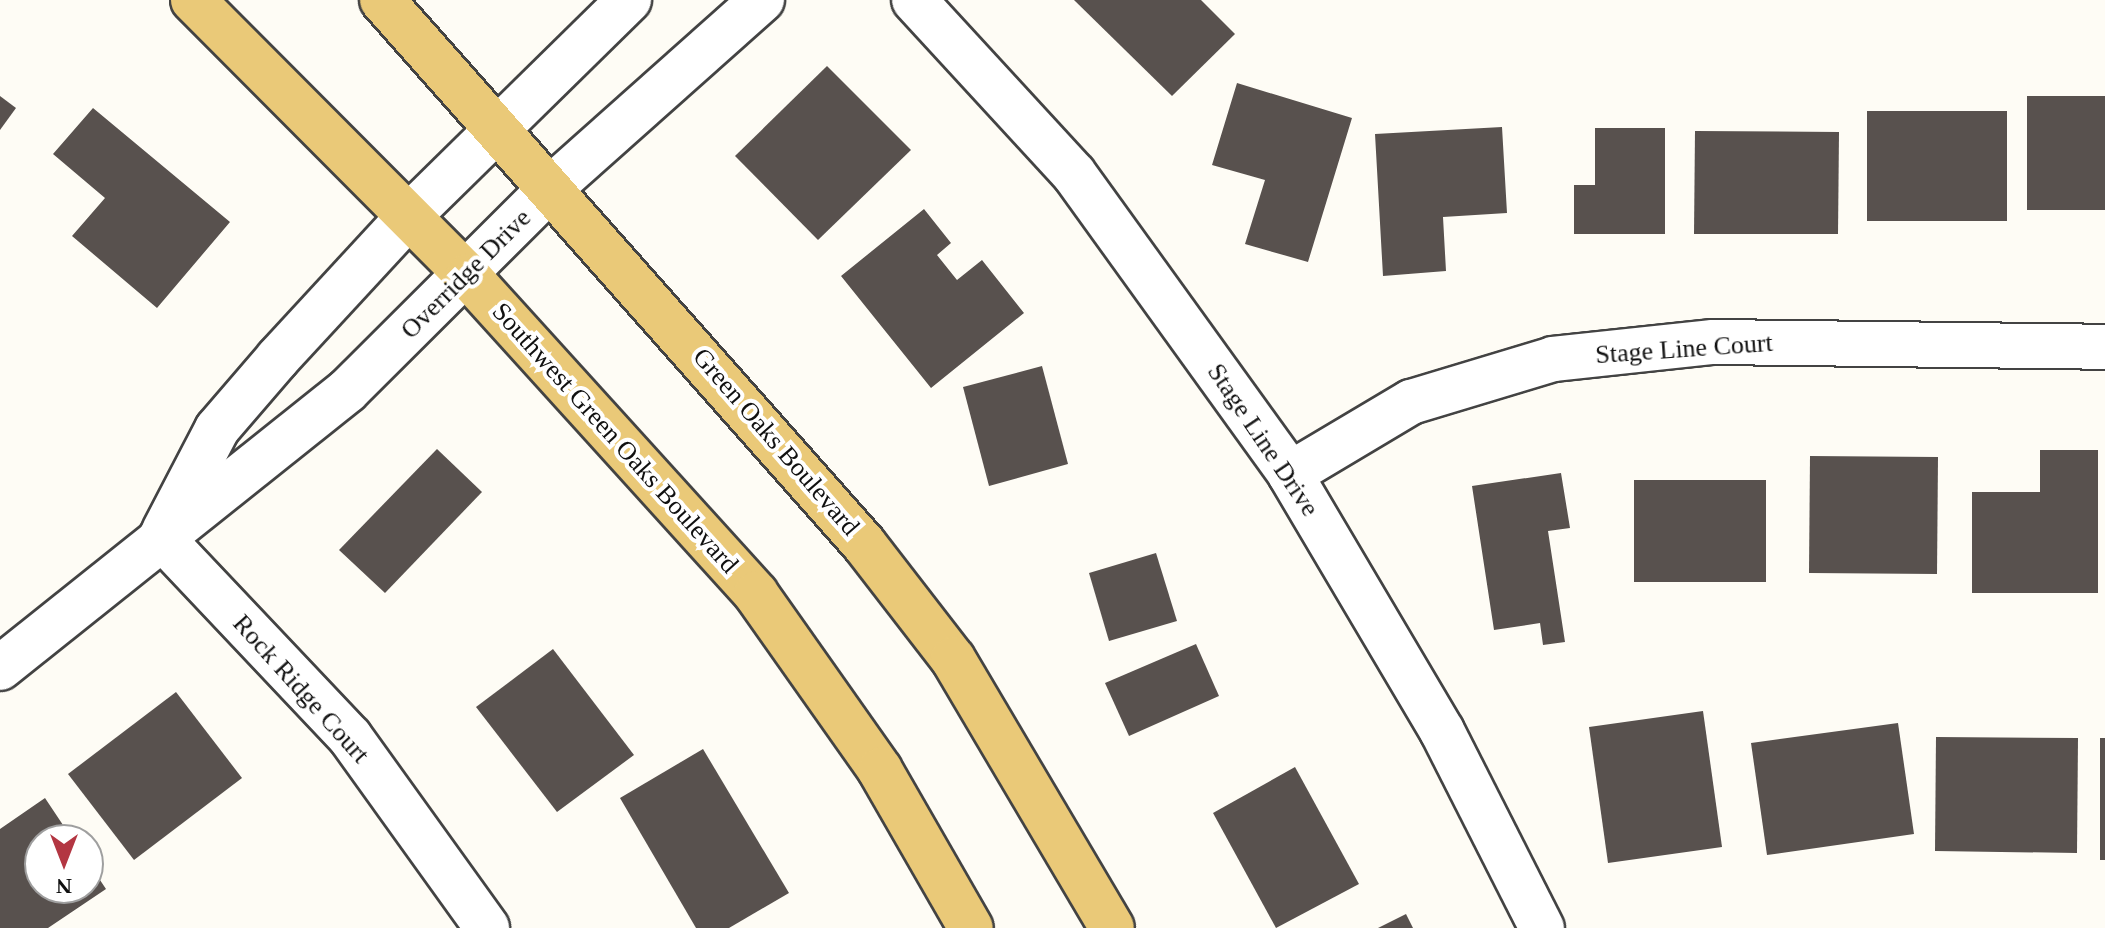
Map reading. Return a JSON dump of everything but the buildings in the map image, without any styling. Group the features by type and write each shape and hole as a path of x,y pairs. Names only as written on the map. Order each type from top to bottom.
{"main road":[{"name":"Southwest Green Oaks Boulevard","path":"193,0 468,276 756,594 880,770 971,928"},
{"name":"Green Oaks Boulevard","path":"382,0 553,186 864,544 953,659 1112,928"}],"street":[{"name":"Overridge Drive","path":"161,537 217,429 408,217 629,0"},
{"name":"Overridge Drive","path":"0,668 161,537 289,441 468,276 553,186 762,0"},
{"name":"Stage Line Drive","path":"914,0 1074,174 1290,474 1442,731 1542,928"},
{"name":"Stage Line Court","path":"1290,474 1411,402 1553,359 1713,342 2105,347"},
{"name":"Rock Ridge Court","path":"161,537 350,737 487,928"}]}
